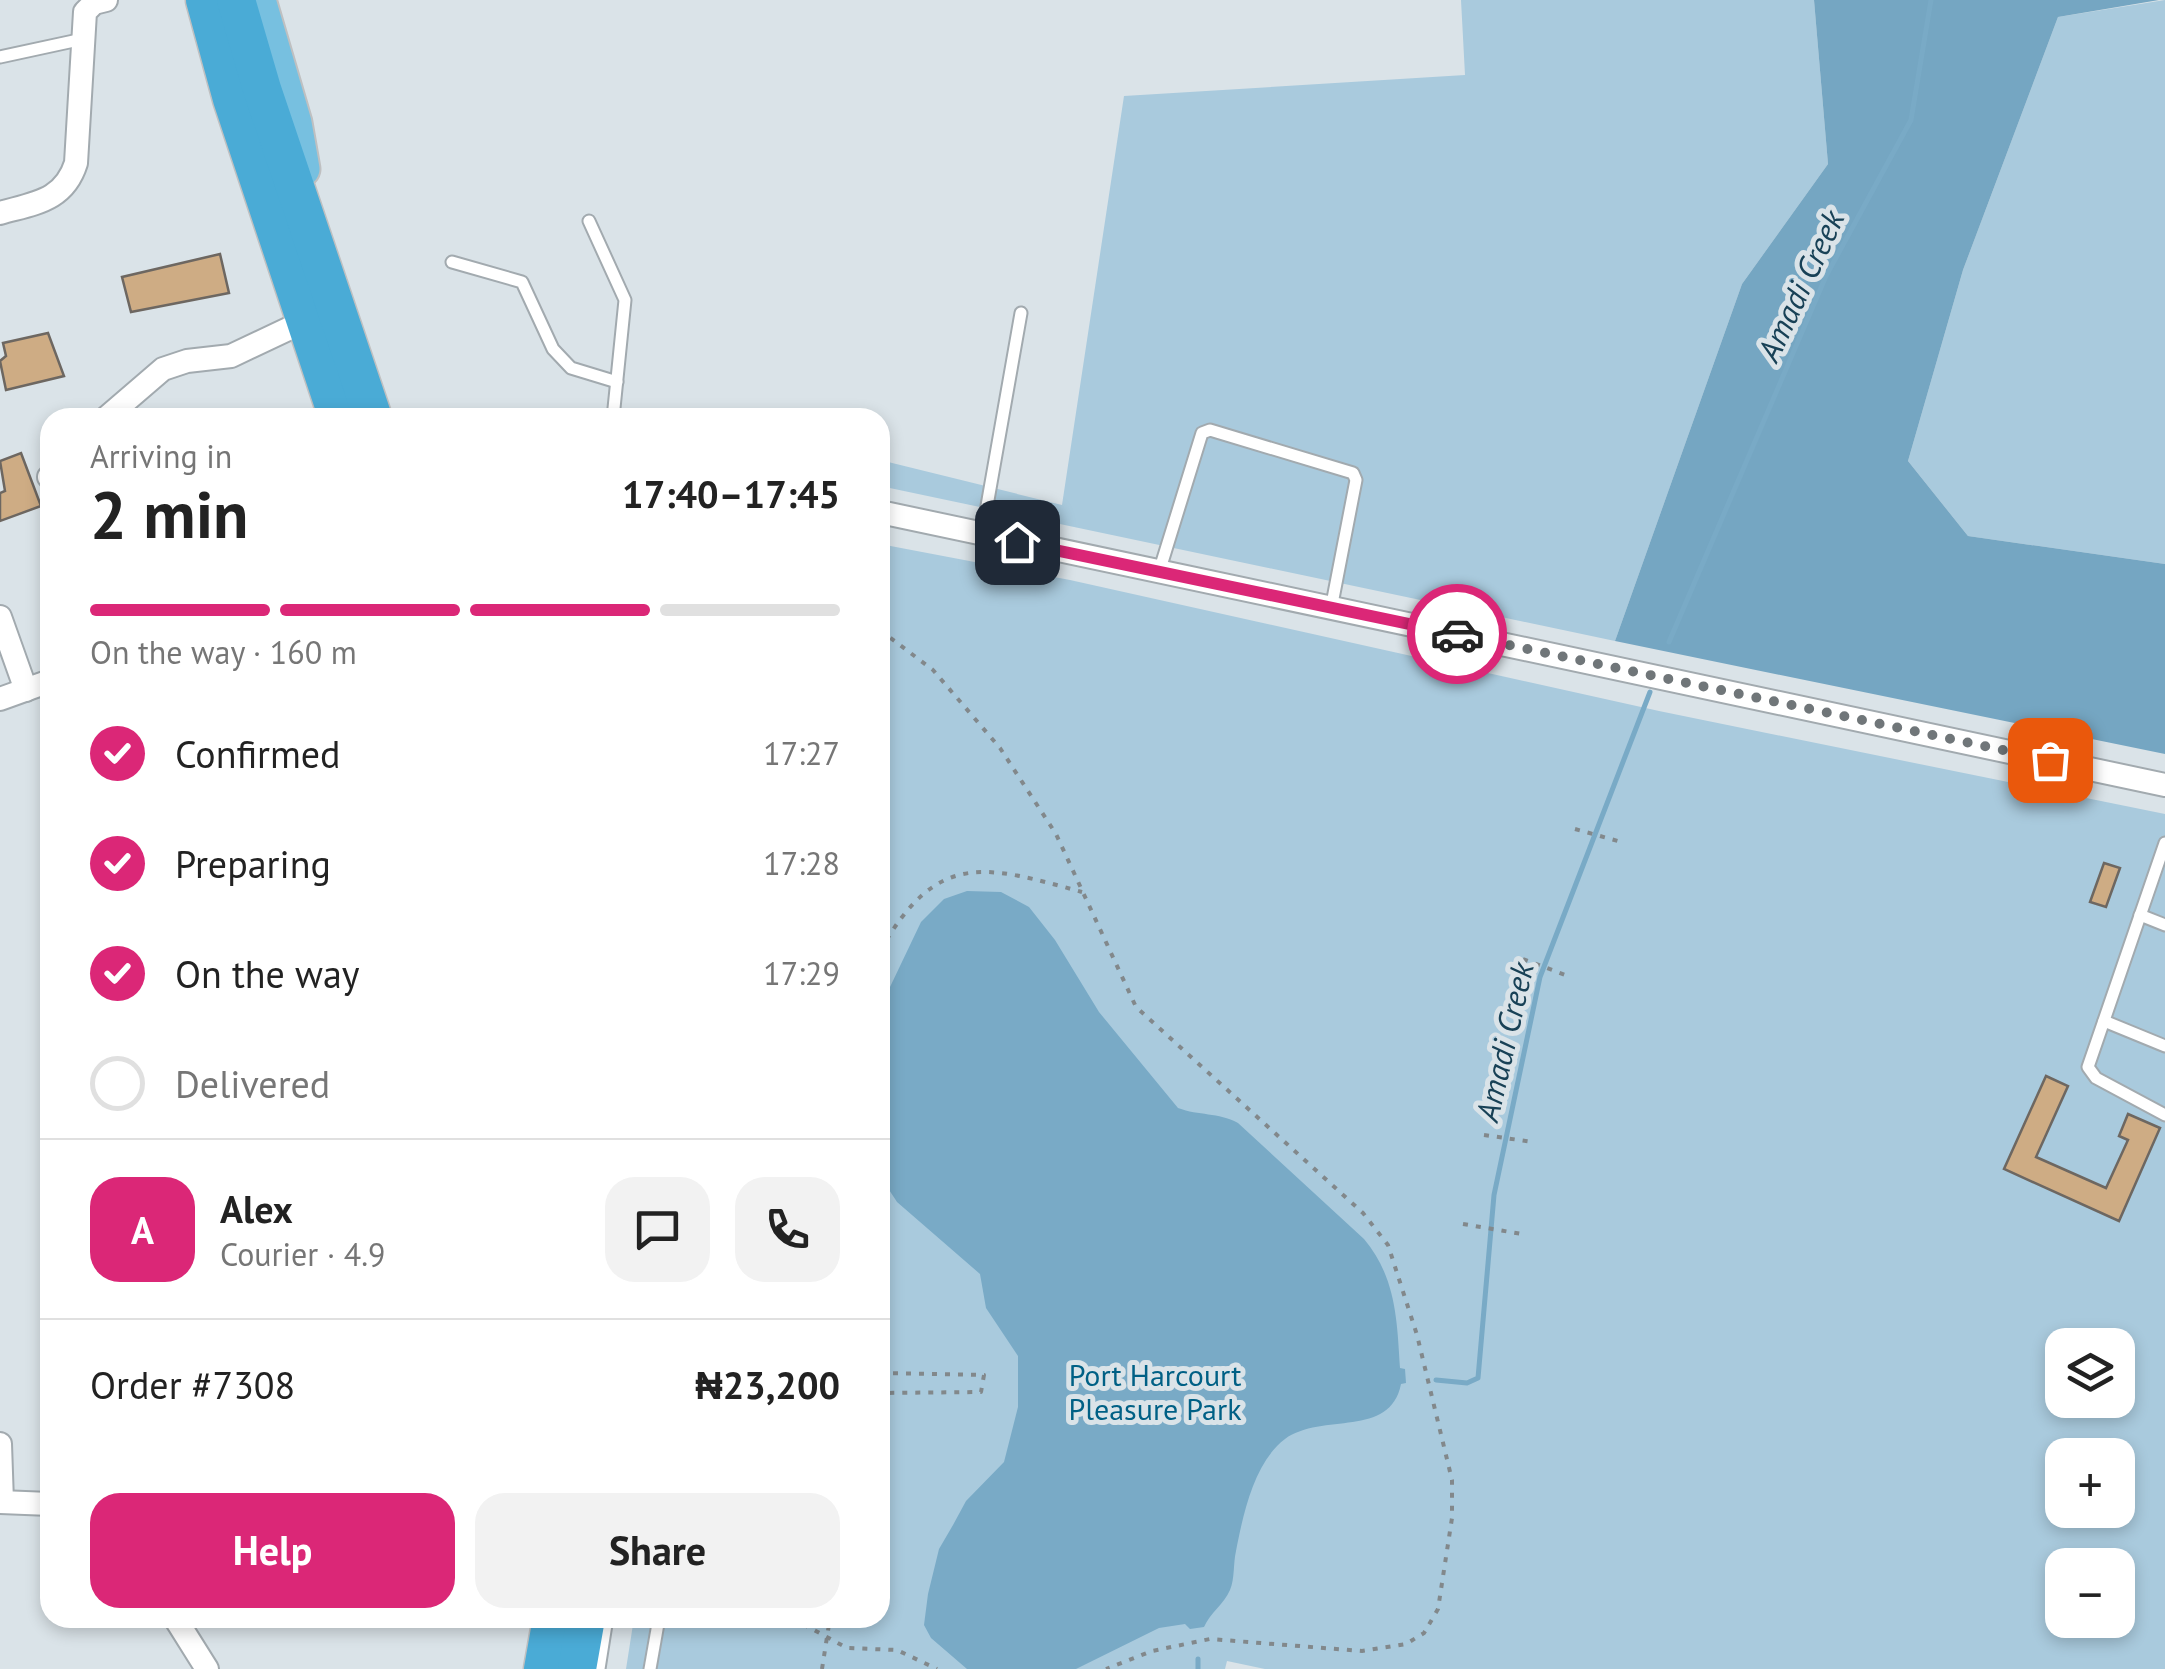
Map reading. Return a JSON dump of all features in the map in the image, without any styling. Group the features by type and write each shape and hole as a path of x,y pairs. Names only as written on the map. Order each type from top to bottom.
{"highway":[{"path":"205,0 335,408"},
{"path":"236,0 370,408"},
{"path":"543,1669 550,1628"},
{"path":"576,1669 584,1628"}],"main road":[{"path":"190,0 264,242 300,309"},
{"path":"258,0 294,123 316,244"}],"street":[{"path":"0,213 48,200 70,183 76,163 86,12 94,2 106,0"},
{"path":"118,408 163,369 187,360 231,356 300,309"},
{"path":"890,514 2165,785"},
{"path":"0,617 26,690"},
{"path":"0,700 40,685"},
{"path":"0,1444 1,1502 40,1504"},
{"path":"181,1628 206,1669"}],"lane":[{"path":"0,58 83,39"},
{"path":"590,221 625,300 613,408"},
{"path":"452,262 522,282 538,308 552,348 571,368 617,382"},
{"path":"982,534 1021,313"},
{"path":"1160,572 1202,432 1210,430 1352,473 1356,480 1330,609"},
{"path":"2165,843 2088,1068 2096,1078 2165,1115"},
{"path":"2140,914 2165,924"},
{"path":"2104,1021 2165,1046"},
{"path":"599,1669 605,1628"},
{"path":"650,1669 656,1628"},
{"path":"658,1669 664,1628"}],"path":[{"path":"890,638 933,670 1000,748 1056,834 1136,1007 1363,1213 1388,1245 1417,1336 1452,1480 1452,1518 1438,1609 1424,1633 1406,1644 1362,1651 1210,1638 1152,1651 1106,1669"},
{"path":"1575,829 1618,842"},
{"path":"890,937 915,901 943,880 975,869 1016,874 1085,893"},
{"path":"1522,959 1568,976"},
{"path":"1484,1135 1533,1142"},
{"path":"1463,1224 1522,1234"},
{"path":"890,1374 984,1375 980,1392 890,1393"},
{"path":"808,1628 846,1648 897,1650 937,1669"},
{"path":"822,1669 829,1628"}],"green space":[{"path":"1461,0 1814,0 1828,164 1742,284 1615,641 890,488 890,462 1062,505 1124,96 1465,75"},
{"path":"2165,0 2165,564 1968,536 1908,461 1963,270 2058,17"},
{"name":"Port Harcourt Pleasure Park","path":"890,546 1070,580 1659,711 2165,814 2165,1669 1265,1669 1227,1661 1225,1669 626,1669 632,1628 890,1628"}],"shaded area":[{"path":"1814,0 2159,0 2058,17 1963,270 1908,461 1968,536 2165,564 2165,754 1615,641 1742,284 1828,164"},
{"path":"967,891 1001,892 1029,907 1055,940 1099,1012 1178,1108 1238,1123 1364,1239 1383,1268 1396,1316 1400,1368 1405,1369 1406,1383 1401,1384 1394,1401 1383,1412 1353,1422 1300,1431 1274,1449 1246,1506 1230,1590 1204,1627 1190,1629 1185,1624 1159,1628 1076,1669 967,1669 931,1638 924,1625 939,1549 966,1501 1004,1462 1018,1407 1018,1356 986,1308 980,1274 897,1202 890,1191 890,987 921,922 944,899"}],"building":[{"path":"220,254 229,293 131,312 122,277"},
{"path":"48,333 64,376 6,390 0,361 6,356 3,343"},
{"path":"21,453 40,506 0,521 0,493 5,491 0,461"},
{"path":"2104,863 2120,868 2106,907 2090,902"},
{"path":"2046,1076 2068,1086 2036,1157 2106,1188 2128,1140 2119,1136 2128,1114 2160,1128 2119,1221 2004,1169"}],"waterway":[{"name":"Amadi Creek","path":"1669,642 1826,276 1911,120 1931,0"},
{"name":"Amadi Creek","path":"1436,1380 1467,1383 1478,1378 1494,1195 1540,977 1650,692"},
{"name":"Amadi Creek","path":"1198,1659 1198,1669"}],"way so far":[{"path":"1457,634 2050,760"}],"route":[{"path":"1017,542 1457,634"}]}
